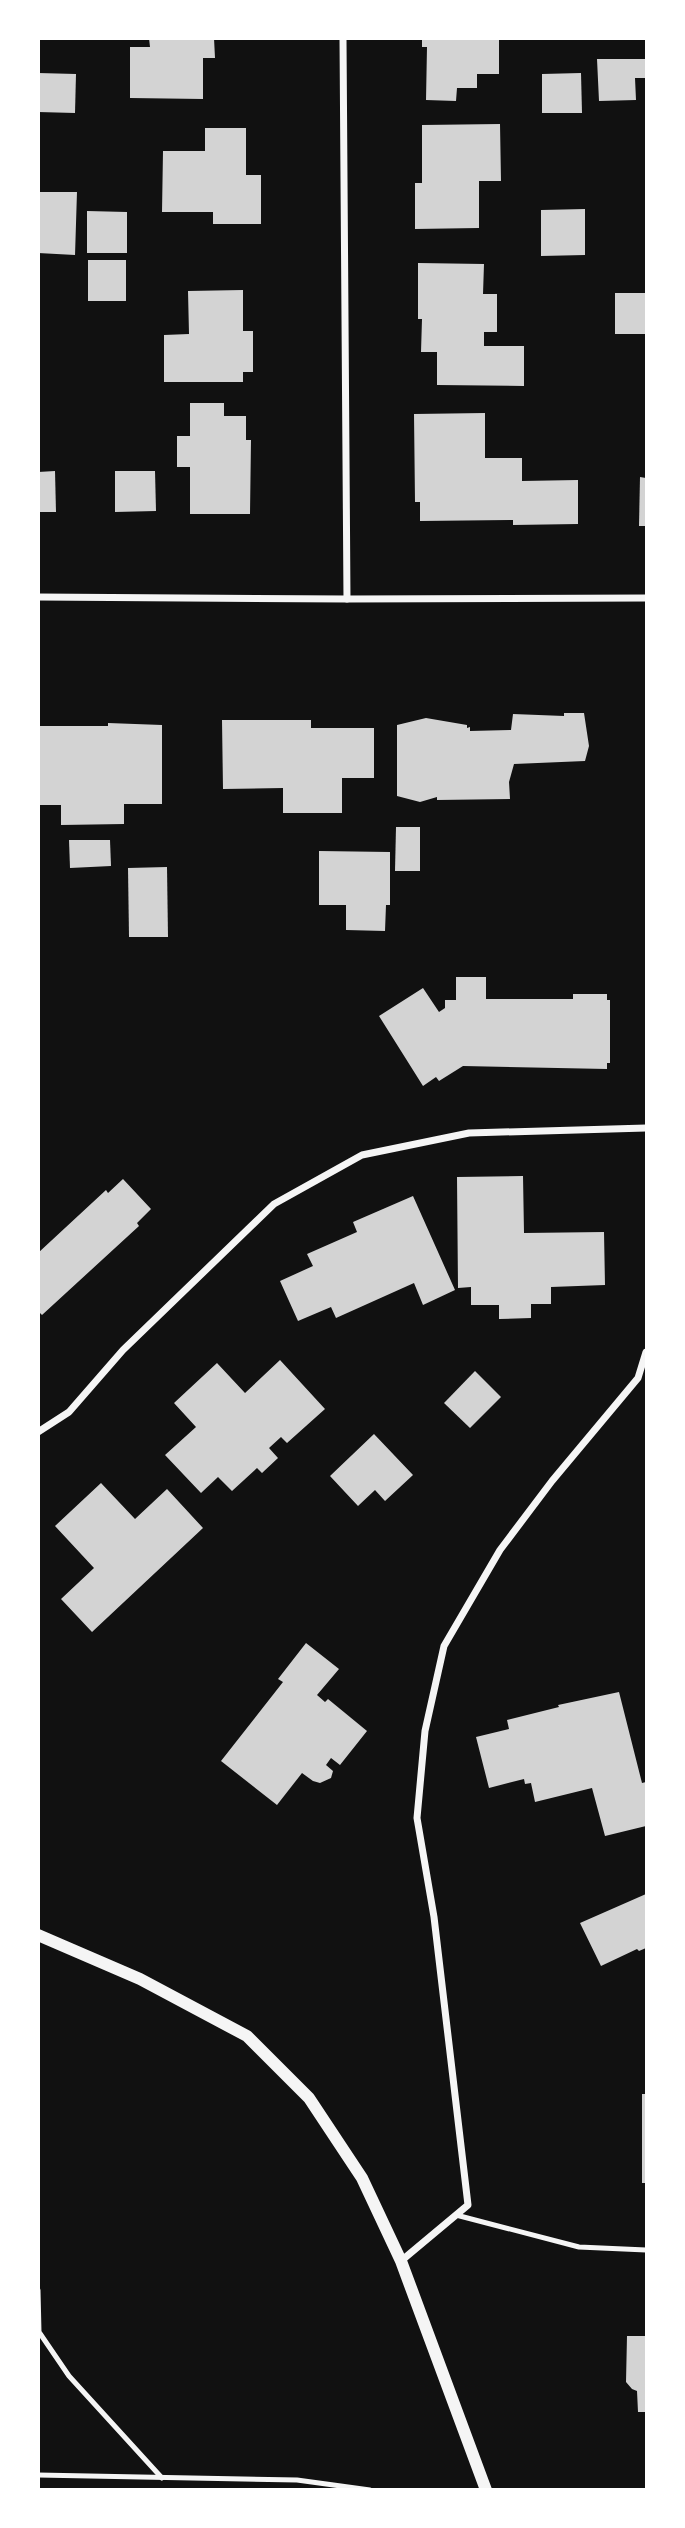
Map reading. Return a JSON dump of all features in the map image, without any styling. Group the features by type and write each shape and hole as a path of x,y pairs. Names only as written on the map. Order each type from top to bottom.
{"street":[{"path":"343,38 347,600"},
{"path":"38,597 347,600 646,598"},
{"path":"38,1432 69,1412 123,1350 274,1204 362,1155 469,1133 646,1128"},
{"path":"401,2261 468,2205 434,1917 417,1818 425,1731 444,1646 500,1550 552,1481 638,1378 646,1352"},
{"path":"38,1935 140,1979 247,2036 309,2098 362,2178 401,2261 486,2490"}],"lane":[{"path":"456,2215 579,2247 646,2250"},
{"path":"38,2290 39,2332 69,2376 162,2478"},
{"path":"38,2476 297,2480 370,2490"}],"building":[{"path":"149,38 214,38 215,58 203,58 203,99 130,98 130,47 150,47"},
{"path":"422,38 499,38 499,74 477,74 477,88 457,88 456,101 426,100 427,47 422,47"},
{"path":"597,59 645,59 645,78 635,78 636,100 599,101"},
{"path":"38,73 76,74 75,113 38,112"},
{"path":"581,73 582,113 542,113 542,74"},
{"path":"500,124 501,181 479,181 479,228 415,229 415,183 422,183 422,125"},
{"path":"205,128 246,128 246,175 261,175 261,224 213,224 213,212 162,212 163,151 205,151"},
{"path":"39,192 77,192 75,255 38,253"},
{"path":"585,209 585,255 541,256 541,210"},
{"path":"87,211 127,212 127,253 87,253"},
{"path":"88,260 126,260 126,301 88,301"},
{"path":"418,263 484,264 483,294 497,294 497,332 484,332 484,346 524,346 524,386 437,385 437,352 421,352 422,319 418,319"},
{"path":"243,290 243,331 253,331 253,372 243,372 243,382 164,382 164,335 189,334 188,291"},
{"path":"615,293 646,293 646,334 615,334"},
{"path":"190,403 224,403 224,416 246,416 246,440 251,440 250,514 190,514 190,467 177,467 177,436 190,436"},
{"path":"485,413 485,458 522,458 522,481 578,480 578,524 513,525 513,520 420,521 420,502 415,502 414,414"},
{"path":"55,471 56,512 38,512 38,472"},
{"path":"115,471 155,471 156,511 115,512"},
{"path":"640,477 646,478 646,526 639,526"},
{"path":"564,713 584,713 589,746 585,761 514,764 509,782 510,799 437,800 437,797 420,802 397,796 397,725 426,718 467,725 470,731 511,730 513,714 564,716"},
{"path":"222,720 311,720 311,728 374,728 374,778 342,778 342,813 283,813 283,788 223,789"},
{"path":"108,723 162,725 162,804 124,804 124,824 61,825 61,805 38,805 38,726 108,726"},
{"path":"396,827 420,827 420,871 395,871"},
{"path":"69,840 110,840 111,866 70,868"},
{"path":"319,851 390,852 390,905 386,905 385,931 346,930 346,905 319,905"},
{"path":"167,867 168,937 129,937 128,868"},
{"path":"456,977 486,977 486,999 573,999 573,994 607,994 607,1000 610,1000 610,1063 607,1063 607,1069 463,1066 439,1081 436,1077 423,1086 379,1016 423,988 439,1012 445,1008 445,1000 456,1000"},
{"path":"523,1176 524,1233 604,1232 605,1285 551,1287 551,1304 531,1304 531,1318 499,1319 499,1305 471,1305 471,1287 458,1288 457,1177"},
{"path":"123,1179 151,1209 137,1223 139,1226 42,1315 38,1311 38,1253 106,1190 108,1193"},
{"path":"413,1196 455,1290 423,1305 414,1283 336,1318 331,1307 298,1321 280,1281 313,1266 307,1254 357,1232 353,1222"},
{"path":"280,1360 325,1409 287,1443 281,1437 269,1448 278,1458 262,1473 257,1468 232,1491 218,1477 201,1493 165,1455 196,1427 174,1403 217,1363 245,1393"},
{"path":"475,1371 501,1397 470,1428 444,1403"},
{"path":"374,1434 413,1475 385,1501 375,1490 358,1506 330,1476"},
{"path":"101,1483 135,1519 167,1489 203,1528 92,1632 61,1599 94,1568 55,1526"},
{"path":"306,1643 339,1669 317,1695 325,1702 328,1699 367,1731 340,1765 331,1758 326,1765 333,1771 331,1778 320,1783 302,1773 277,1805 221,1761 283,1682 278,1679"},
{"path":"619,1692 642,1783 646,1782 646,1826 605,1836 592,1788 535,1802 531,1783 525,1784 524,1779 489,1788 476,1737 509,1729 507,1720 559,1707 558,1705"},
{"path":"646,1894 646,1948 639,1951 637,1949 601,1966 580,1923"},
{"path":"642,2094 646,2094 646,2183 642,2183"},
{"path":"627,2336 646,2336 646,2412 638,2412 637,2391 626,2382"}]}
